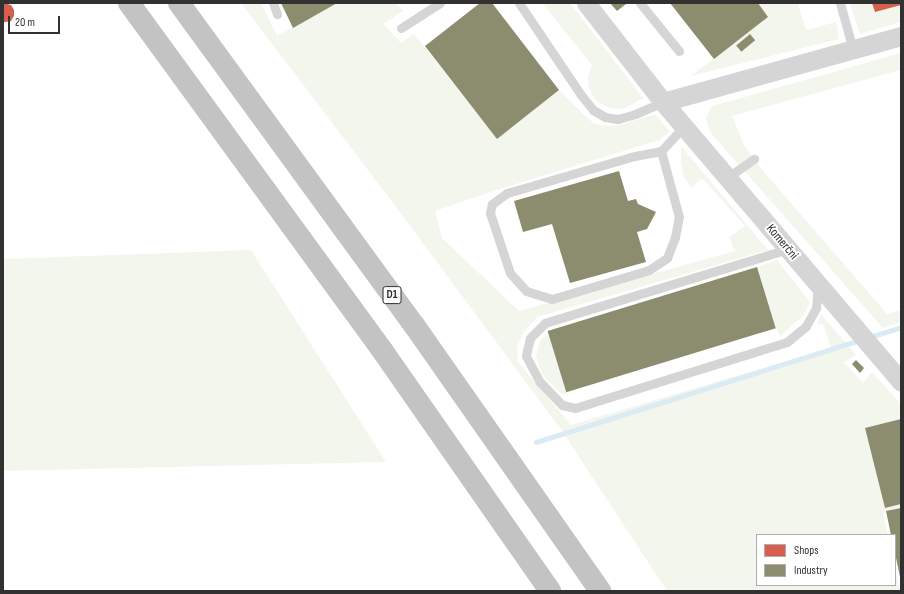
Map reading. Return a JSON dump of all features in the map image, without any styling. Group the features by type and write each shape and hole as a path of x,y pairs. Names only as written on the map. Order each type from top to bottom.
{"highway":[{"path":"129,3 382,350 550,591"},
{"name":"D1","path":"180,3 414,325 600,591"}],"street":[{"name":"Komerční","path":"586,3 663,102 901,382"},
{"path":"663,102 901,36"}],"lane":[{"path":"273,3 277,14"},
{"path":"401,28 440,3"},
{"path":"519,3 581,95 593,110 605,117 618,119 635,114 663,102"},
{"path":"640,3 679,50"},
{"path":"840,3 853,50"},
{"path":"661,151 679,217 675,237 667,258 649,270 552,299 526,291 510,273 490,213 492,204 507,193 631,157 661,151 684,126"},
{"path":"728,177 754,159"},
{"path":"788,249 544,323 530,338 526,356 540,382 562,405 575,408 787,342 806,326 816,308 818,284"}],"shaded area":[{"path":"241,3 261,3 277,36 337,3 396,3 403,11 383,24 401,43 414,34 497,138 559,90 595,124 607,126 620,125 655,114 670,132 659,140 493,191 435,211 442,238 519,311 735,251 729,237 745,226 705,181 701,179 691,188 683,175 681,146 768,250 537,317 523,333 517,347 518,362 571,425 831,348 823,324 817,325 821,314 856,355 844,362 863,383 872,372 901,404 901,419 865,429 885,508 901,504 901,508 883,513 888,534 756,534 756,586 896,586 896,572 900,591 667,591 560,428 396,207"},
{"path":"542,3 570,3 643,98 627,107 620,109 610,108 599,103 593,96 589,87 588,78 592,65"},
{"path":"758,3 798,3 806,30 836,22 839,39 691,76 768,17"},
{"path":"850,3 901,5 901,22 860,34"},
{"path":"901,53 901,70 732,116 744,145 764,172 887,314 901,310 901,322 883,328 710,132 706,118 712,106"},
{"path":"251,250 386,462 3,471 3,259"},
{"path":"777,260 810,302 804,315 780,336 776,328 757,267"},
{"path":"548,334 567,394 561,394 542,374 536,356 540,341"}],"building: Shops":[{"path":"3,3 11,5 14,10 14,16 11,21 3,22"},
{"path":"872,3 901,3 901,5 875,12"}],"building: Industry":[{"path":"281,3 337,3 293,28"},
{"path":"480,3 492,3 559,90 497,139 425,46"},
{"path":"610,3 625,3 626,4 617,11"},
{"path":"670,3 758,3 768,17 714,59"},
{"path":"750,34 755,40 741,52 736,46"},
{"path":"619,171 628,201 636,199 638,204 656,212 647,229 637,232 646,262 570,283 552,224 523,232 514,201"},
{"path":"757,267 776,328 566,392 548,331"},
{"path":"856,360 864,368 860,373 852,364"},
{"path":"901,419 901,504 885,508 865,428"},
{"path":"901,508 901,577 896,558 896,534 891,534 886,511"}],"waterway":[{"path":"869,337 901,327"},
{"path":"536,442 859,340"}]}
